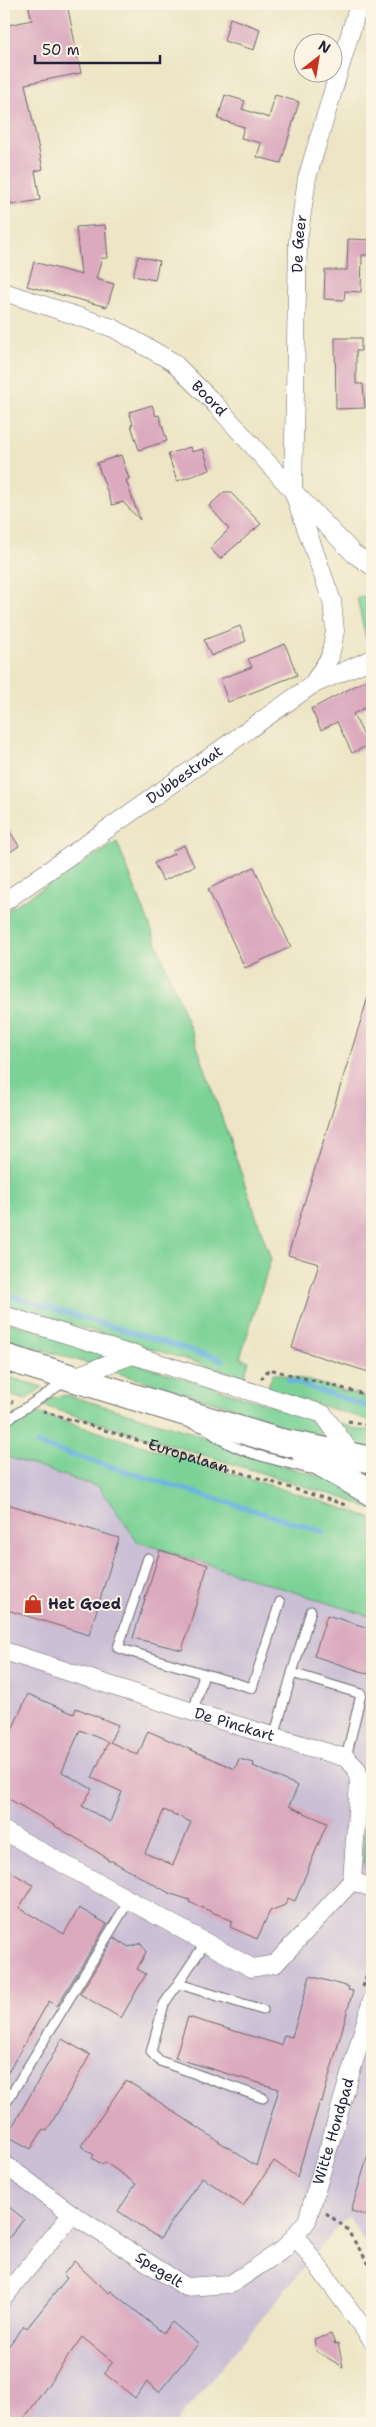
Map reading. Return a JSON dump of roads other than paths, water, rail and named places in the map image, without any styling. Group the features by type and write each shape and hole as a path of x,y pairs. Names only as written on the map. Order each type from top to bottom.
{"main road":[{"name":"Europalaan","path":"4,1357 277,1440 311,1457 358,1465 362,1500"}],"street":[{"name":"De Geer","path":"293,492 298,241 307,178 359,4"},
{"name":"Boord","path":"4,292 113,328 173,362 216,404 293,492 354,554 372,566"},
{"path":"293,492 332,601 335,631 330,658 312,685"},
{"name":"Dubbestraat","path":"4,902 312,685 372,659"},
{"name":"Europalaan","path":"4,1315 135,1354 323,1414 358,1465"},
{"path":"72,1378 135,1354"},
{"name":"De Pinckart","path":"4,1651 193,1712 346,1758"},
{"path":"4,1831 252,1968 275,1964 352,1881 359,1783 357,1770 346,1758"},
{"path":"352,1881 372,1888"},
{"name":"Witte Hondpad","path":"320,2209 372,2000"},
{"name":"Spegelt","path":"4,2164 72,2214 186,2286 231,2284 284,2249 307,2221 320,2209"},
{"path":"4,2297 72,2214"},
{"path":"295,2235 372,2340"}],"lane":[{"path":"4,1422 72,1378"},
{"name":"Europalaan","path":"194,1416 213,1436 234,1446 358,1465"},
{"path":"148,1558 118,1648 252,1688 280,1602"},
{"path":"274,1737 311,1611"},
{"path":"292,1673 361,1694 346,1758"},
{"path":"193,1712 204,1674"},
{"path":"4,2106 130,1899"},
{"path":"206,1942 164,2004 151,2052 160,2061 263,2098"},
{"path":"179,1984 263,2010"}],"waterway":[{"path":"4,1294 223,1360"},
{"path":"288,1380 372,1408"},
{"path":"37,1444 324,1532"}],"place":[{"name":"Het Goed","path":"33,1604"}]}
